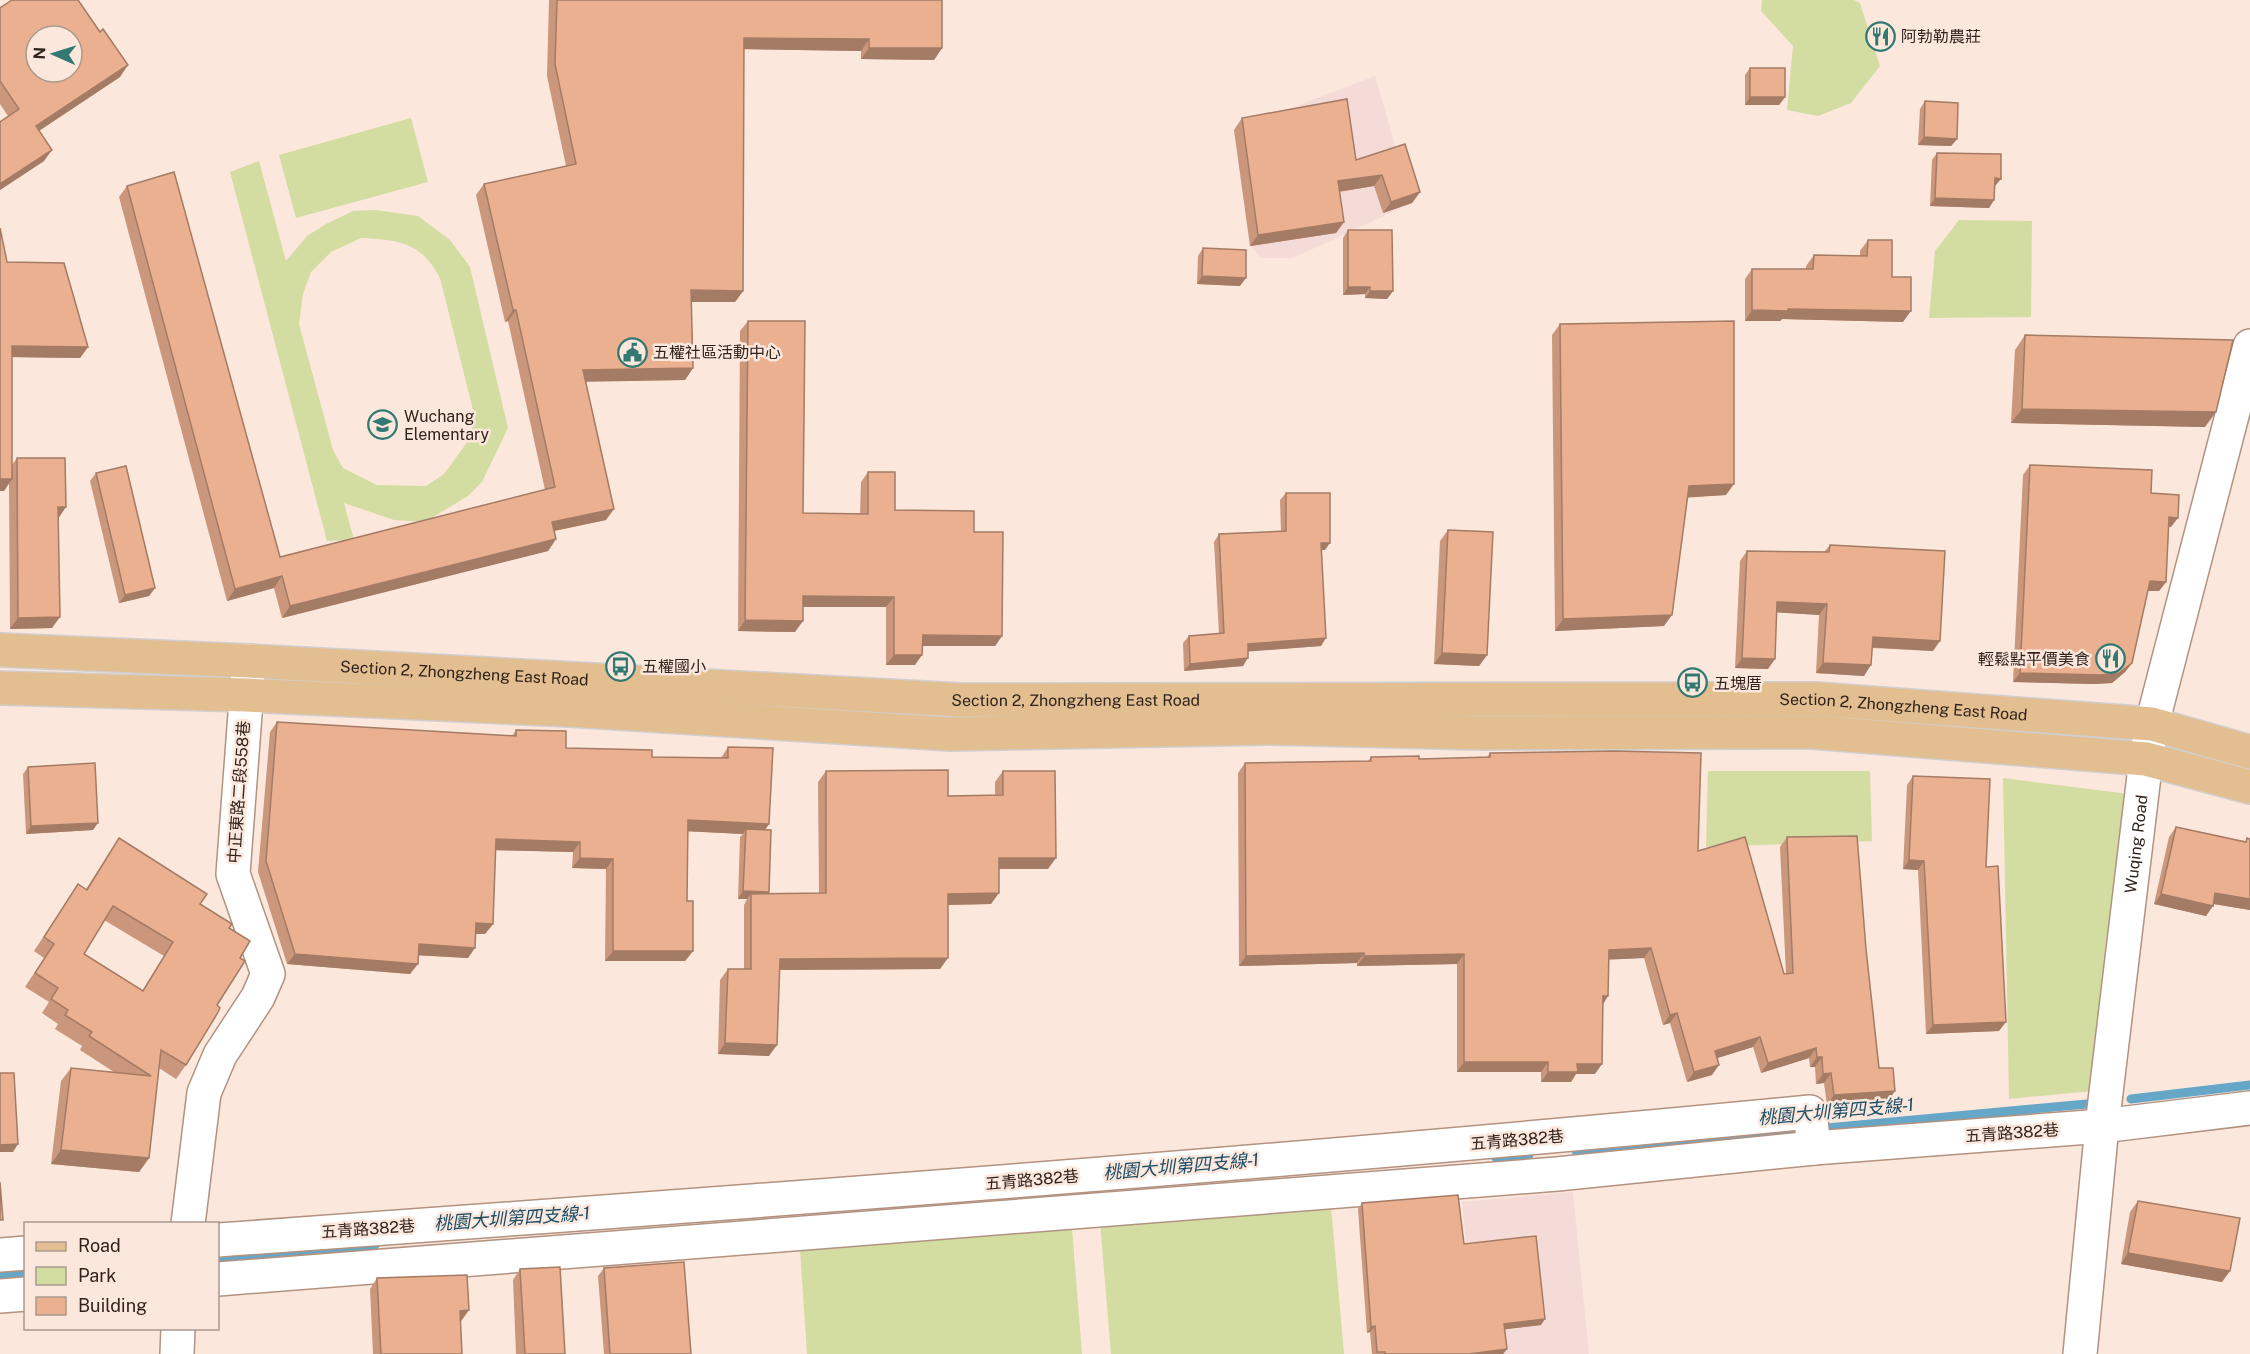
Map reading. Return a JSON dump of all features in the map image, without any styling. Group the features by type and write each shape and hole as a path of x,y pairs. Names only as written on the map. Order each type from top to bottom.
{"main road":[{"name":"Section 2, Zhongzheng East Road","path":"0,650 249,661 961,700 1816,699 2152,724 2250,752"},
{"name":"Section 2, Zhongzheng East Road","path":"0,688 246,695 569,710 950,734 1270,728 1480,733 1812,732 2146,759 2250,787"}],"street":[{"name":"Wuqing Road","path":"2079,1354 2102,1126 2146,759 2152,724 2250,346"},
{"name":"中正東路二段558巷","path":"188,1222 204,1093 220,1055 258,998 268,974 233,874 249,661"},
{"name":"五青路382巷","path":"219,1279 1557,1174 1814,1148 2102,1126 2250,1108"},
{"name":"五青路382巷","path":"219,1240 819,1197 1555,1137 1810,1113 1814,1148"},
{"path":"1555,1137 1557,1174"},
{"path":"819,1197 822,1232"},
{"path":"0,1255 24,1253"},
{"path":"0,1296 24,1294"},
{"path":"177,1354 178,1330"}],"shaded area":[{"path":"1375,76 1412,203 1293,258 1261,258 1250,246 1234,130"},
{"path":"1573,1192 1589,1354 1477,1354 1462,1202"}],"green space":[{"path":"1762,0 1854,0 1860,3 1880,66 1851,103 1818,116 1787,110 1793,46 1761,11"},
{"path":"411,118 428,182 296,218 279,155"},
{"path":"259,161 286,261 307,236 326,224 353,211 376,210 418,216 450,240 470,267 508,428 482,482 468,496 425,522 394,520 344,503 354,540 327,541 230,172","holes":["361,238 387,240 408,245 425,257 440,278 474,414 471,437 444,474 426,486 377,485 343,468 333,450 299,324 303,294 311,272 331,252"]},
{"path":"1959,220 2032,221 2031,317 1929,318 1935,251"},
{"path":"1708,771 1870,771 1872,841 1706,847"},
{"path":"2003,778 2129,794 2093,1091 2009,1099"},
{"path":"1331,1205 1344,1354 1111,1354 1100,1222"},
{"path":"1072,1228 1082,1354 807,1354 800,1250"}],"building":[{"path":"12,0 78,0 100,32 103,29 128,65 36,126 52,150 0,184 0,122 19,109 0,81 0,8"},
{"path":"557,0 942,0 942,48 869,48 869,39 744,38 743,291 691,290 693,368 583,370 614,509 552,522 556,539 290,606 282,576 235,589 127,186 174,172 280,557 555,487 516,310 513,310 484,184 576,164 555,64"},
{"path":"1750,68 1785,68 1785,97 1750,97"},
{"path":"1347,99 1356,160 1405,144 1420,192 1391,202 1382,175 1338,181 1344,222 1258,235 1242,118"},
{"path":"1925,101 1958,103 1957,139 1924,137"},
{"path":"1937,153 2001,154 2001,179 1995,178 1994,200 1935,198"},
{"path":"0,228 7,262 64,263 88,347 12,346 12,479 0,479"},
{"path":"1348,230 1392,230 1393,291 1370,291 1370,287 1348,287"},
{"path":"1868,240 1892,240 1892,277 1911,277 1911,311 1752,310 1752,269 1813,269 1814,255 1867,256"},
{"path":"1203,248 1246,250 1246,278 1202,276"},
{"path":"748,321 805,321 803,513 868,514 868,472 895,472 895,510 974,511 974,532 1003,532 1002,636 923,635 922,655 894,655 894,597 803,596 803,621 745,620"},
{"path":"1734,321 1734,484 1689,486 1672,615 1563,619 1560,324"},
{"path":"2025,335 2233,340 2216,412 2022,409"},
{"path":"17,458 65,458 66,507 58,507 60,617 18,618"},
{"path":"2030,465 2152,470 2151,493 2179,495 2178,518 2169,517 2166,582 2150,581 2132,663 2119,673 2101,675 2020,673"},
{"path":"126,466 155,588 125,595 96,473"},
{"path":"1286,493 1330,493 1330,543 1321,543 1326,638 1248,644 1248,658 1190,664 1189,636 1224,633 1219,534 1286,531"},
{"path":"1448,530 1493,532 1487,655 1442,653"},
{"path":"1830,545 1945,551 1940,641 1873,637 1871,665 1823,663 1827,604 1777,602 1775,659 1742,658 1747,551 1829,552"},
{"path":"277,722 516,736 516,730 566,731 566,748 652,750 652,757 728,758 728,747 773,748 769,824 688,820 687,901 693,901 693,951 613,951 613,859 580,858 580,842 496,839 493,924 476,923 475,948 419,944 418,964 295,954 266,861"},
{"path":"1614,751 1701,753 1698,851 1745,837 1784,974 1793,973 1787,837 1857,836 1879,1068 1893,1068 1895,1091 1834,1095 1831,1073 1823,1074 1822,1057 1817,1057 1816,1048 1768,1063 1760,1037 1715,1051 1719,1065 1694,1072 1677,1013 1670,1015 1651,948 1609,950 1608,996 1603,996 1602,1064 1577,1064 1578,1072 1548,1072 1548,1062 1464,1062 1464,954 1364,956 1364,953 1246,956 1245,763 1371,761 1371,757 1419,756 1419,759 1490,757 1490,753"},
{"path":"95,763 98,823 31,826 28,767"},
{"path":"948,770 948,796 1003,795 1003,771 1055,771 1056,858 999,858 999,893 948,894 948,958 780,959 777,1045 725,1043 728,969 751,969 751,894 826,893 826,771"},
{"path":"1913,776 1990,779 1986,867 1998,866 2006,1022 1933,1025 1924,861 1909,860"},
{"path":"2176,827 2246,842 2247,838 2250,839 2250,899 2215,893 2213,906 2161,894"},
{"path":"746,829 771,830 769,892 743,891"},
{"path":"119,838 207,894 200,904 232,924 229,928 250,941 240,958 245,961 217,1005 220,1008 217,1014 186,1065 161,1050 149,1158 61,1150 71,1068 151,1076 89,1036 92,1032 65,1015 68,1010 51,999 58,988 35,973 54,944 44,937 78,884 87,890","holes":["113,906 173,942 143,991 84,954"]},
{"path":"0,1073 14,1073 18,1144 0,1145"},
{"path":"0,1182 3,1220 0,1220"},
{"path":"1458,1195 1464,1244 1536,1236 1545,1319 1504,1324 1507,1349 1469,1354 1385,1354 1385,1352 1377,1352 1375,1326 1371,1327 1362,1203"},
{"path":"2138,1201 2240,1218 2230,1271 2128,1253"},
{"path":"684,1262 691,1354 610,1354 604,1268"},
{"path":"560,1267 565,1354 525,1354 520,1269"},
{"path":"467,1275 469,1310 460,1311 462,1354 381,1354 377,1278"}],"waterway":[{"name":"桃園大圳第四支線-1","path":"2131,1099 2250,1085"},
{"name":"桃園大圳第四支線-1","path":"1576,1151 2098,1103"},
{"name":"桃園大圳第四支線-1","path":"1495,1157 1529,1155"},
{"name":"桃園大圳第四支線-1","path":"219,1257 375,1245"},
{"name":"桃園大圳第四支線-1","path":"0,1274 24,1272"}],"place":[{"name":"阿勃勒農莊","path":"1880,36"},
{"name":"五權社區活動中心","path":"632,352"},
{"name":"Wuchang Elementary","path":"383,425"},
{"name":"輕鬆點平價美食","path":"2111,659"},
{"name":"五權國小","path":"621,666"},
{"name":"五塊厝","path":"1693,683"}]}
